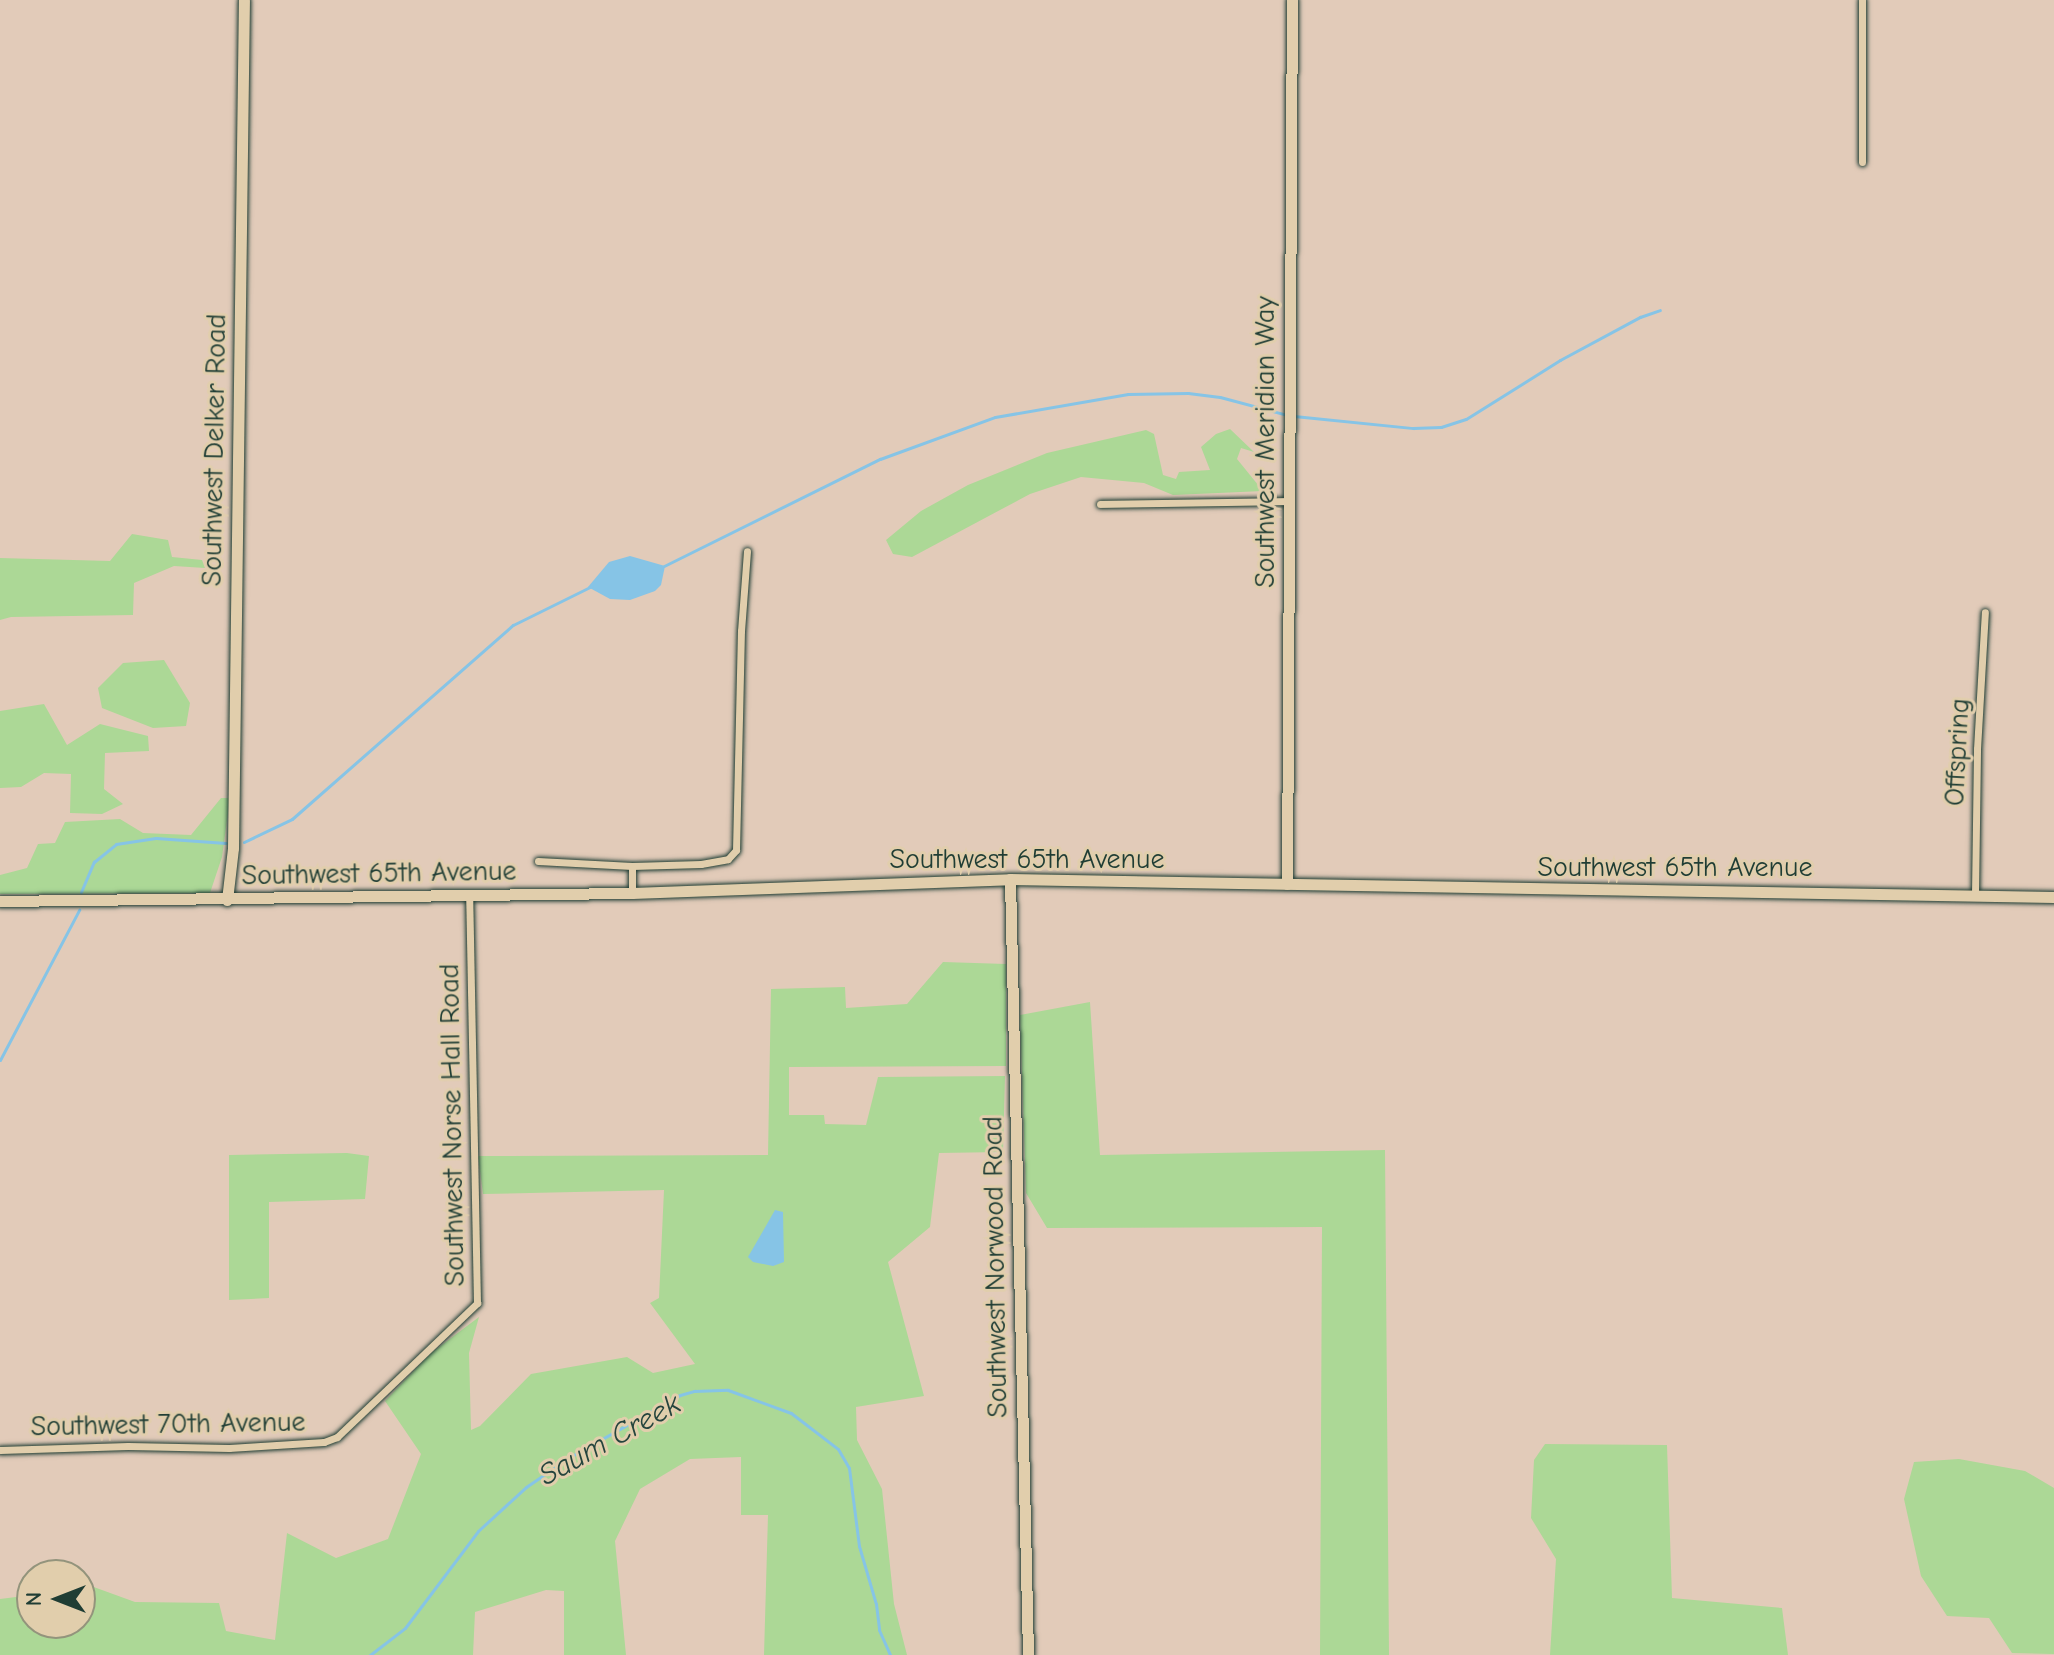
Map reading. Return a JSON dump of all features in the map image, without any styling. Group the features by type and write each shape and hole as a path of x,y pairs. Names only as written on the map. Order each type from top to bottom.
{"street":[{"name":"Southwest Delker Road","path":"227,900 234,832 244,0"},
{"name":"Southwest Meridian Way","path":"1287,884 1292,0"},
{"path":"1862,0 1862,162"},
{"path":"1100,504 1288,501"},
{"path":"538,861 632,866 718,862 728,859 736,850 741,631 747,551"},
{"name":"Offspring","path":"1975,895 1977,749 1985,612"},
{"path":"632,866 632,893"},
{"name":"Southwest 65th Avenue","path":"0,901 632,893 1010,879 2054,897"},
{"name":"Southwest Norwood Road","path":"1010,879 1028,1655"},
{"name":"Southwest Norse Hall Road","path":"337,1437 477,1303 469,896"},
{"name":"Southwest 70th Avenue","path":"0,1450 128,1446 229,1448 324,1442 337,1437"}],"green space":[{"path":"1230,429 1254,452 1241,448 1237,459 1263,491 1173,495 1144,483 1081,477 1030,494 912,557 893,554 886,540 921,511 968,485 1047,453 1146,430 1154,434 1163,475 1176,479 1179,472 1210,470 1201,447 1216,434"},
{"path":"132,534 168,540 172,557 202,560 205,568 174,566 134,583 133,615 11,617 0,620 0,558 110,561"},
{"path":"164,660 190,703 186,726 153,728 102,708 98,688 123,663"},
{"path":"44,704 67,745 100,724 148,736 149,751 105,753 104,789 123,804 102,814 70,813 71,774 44,773 21,787 0,788 0,711"},
{"path":"221,798 230,798 222,857 210,893 0,894 0,875 27,868 38,844 55,843 65,822 120,819 143,833 191,835"},
{"path":"943,962 1006,964 1006,1066 789,1067 789,1115 824,1115 825,1124 866,1125 878,1077 1005,1076 1003,1152 939,1153 930,1227 888,1262 924,1396 856,1407 857,1440 882,1489 894,1604 907,1655 764,1655 768,1515 741,1515 741,1457 690,1459 640,1489 615,1541 626,1655 564,1655 564,1591 546,1590 475,1612 473,1655 0,1655 0,1599 16,1597 16,1639 96,1639 96,1588 135,1602 219,1603 226,1631 275,1640 287,1533 336,1558 388,1539 421,1454 385,1401 431,1353 479,1317 469,1353 471,1430 480,1426 531,1374 627,1357 653,1373 695,1364 650,1303 659,1298 664,1190 483,1194 478,1156 768,1155 771,989 845,987 846,1008 907,1004"},
{"path":"1090,1002 1100,1155 1385,1150 1389,1655 1320,1655 1322,1227 1047,1228 1026,1193 1020,1015"},
{"path":"347,1153 369,1156 365,1199 269,1202 269,1298 229,1300 229,1155"},
{"path":"1545,1444 1667,1445 1672,1598 1782,1608 1788,1655 1550,1655 1556,1559 1531,1518 1534,1460"},
{"path":"1959,1459 2025,1471 2054,1488 2054,1654 2012,1653 1989,1618 1947,1616 1921,1576 1904,1499 1914,1462"}],"water":[{"path":"630,556 665,566 661,585 655,591 630,600 610,599 588,587 609,562"},
{"path":"775,1210 783,1212 784,1262 773,1266 753,1262 748,1257"}],"waterway":[{"path":"1294,416 1413,428 1441,427 1466,419 1560,360 1640,317 1660,310"},
{"path":"664,566 880,459 995,417 1128,394 1188,393 1220,397 1287,415"},
{"path":"244,842 292,819 513,625 592,586"},
{"path":"81,892 94,862 116,844 156,838 226,843"},
{"path":"0,1060 79,910"},
{"name":"Saum Creek","path":"370,1655 405,1628 478,1531 526,1487 570,1457 680,1395 694,1391 728,1390 791,1413 838,1449 849,1468 859,1546 876,1604 879,1630 890,1655"}]}
